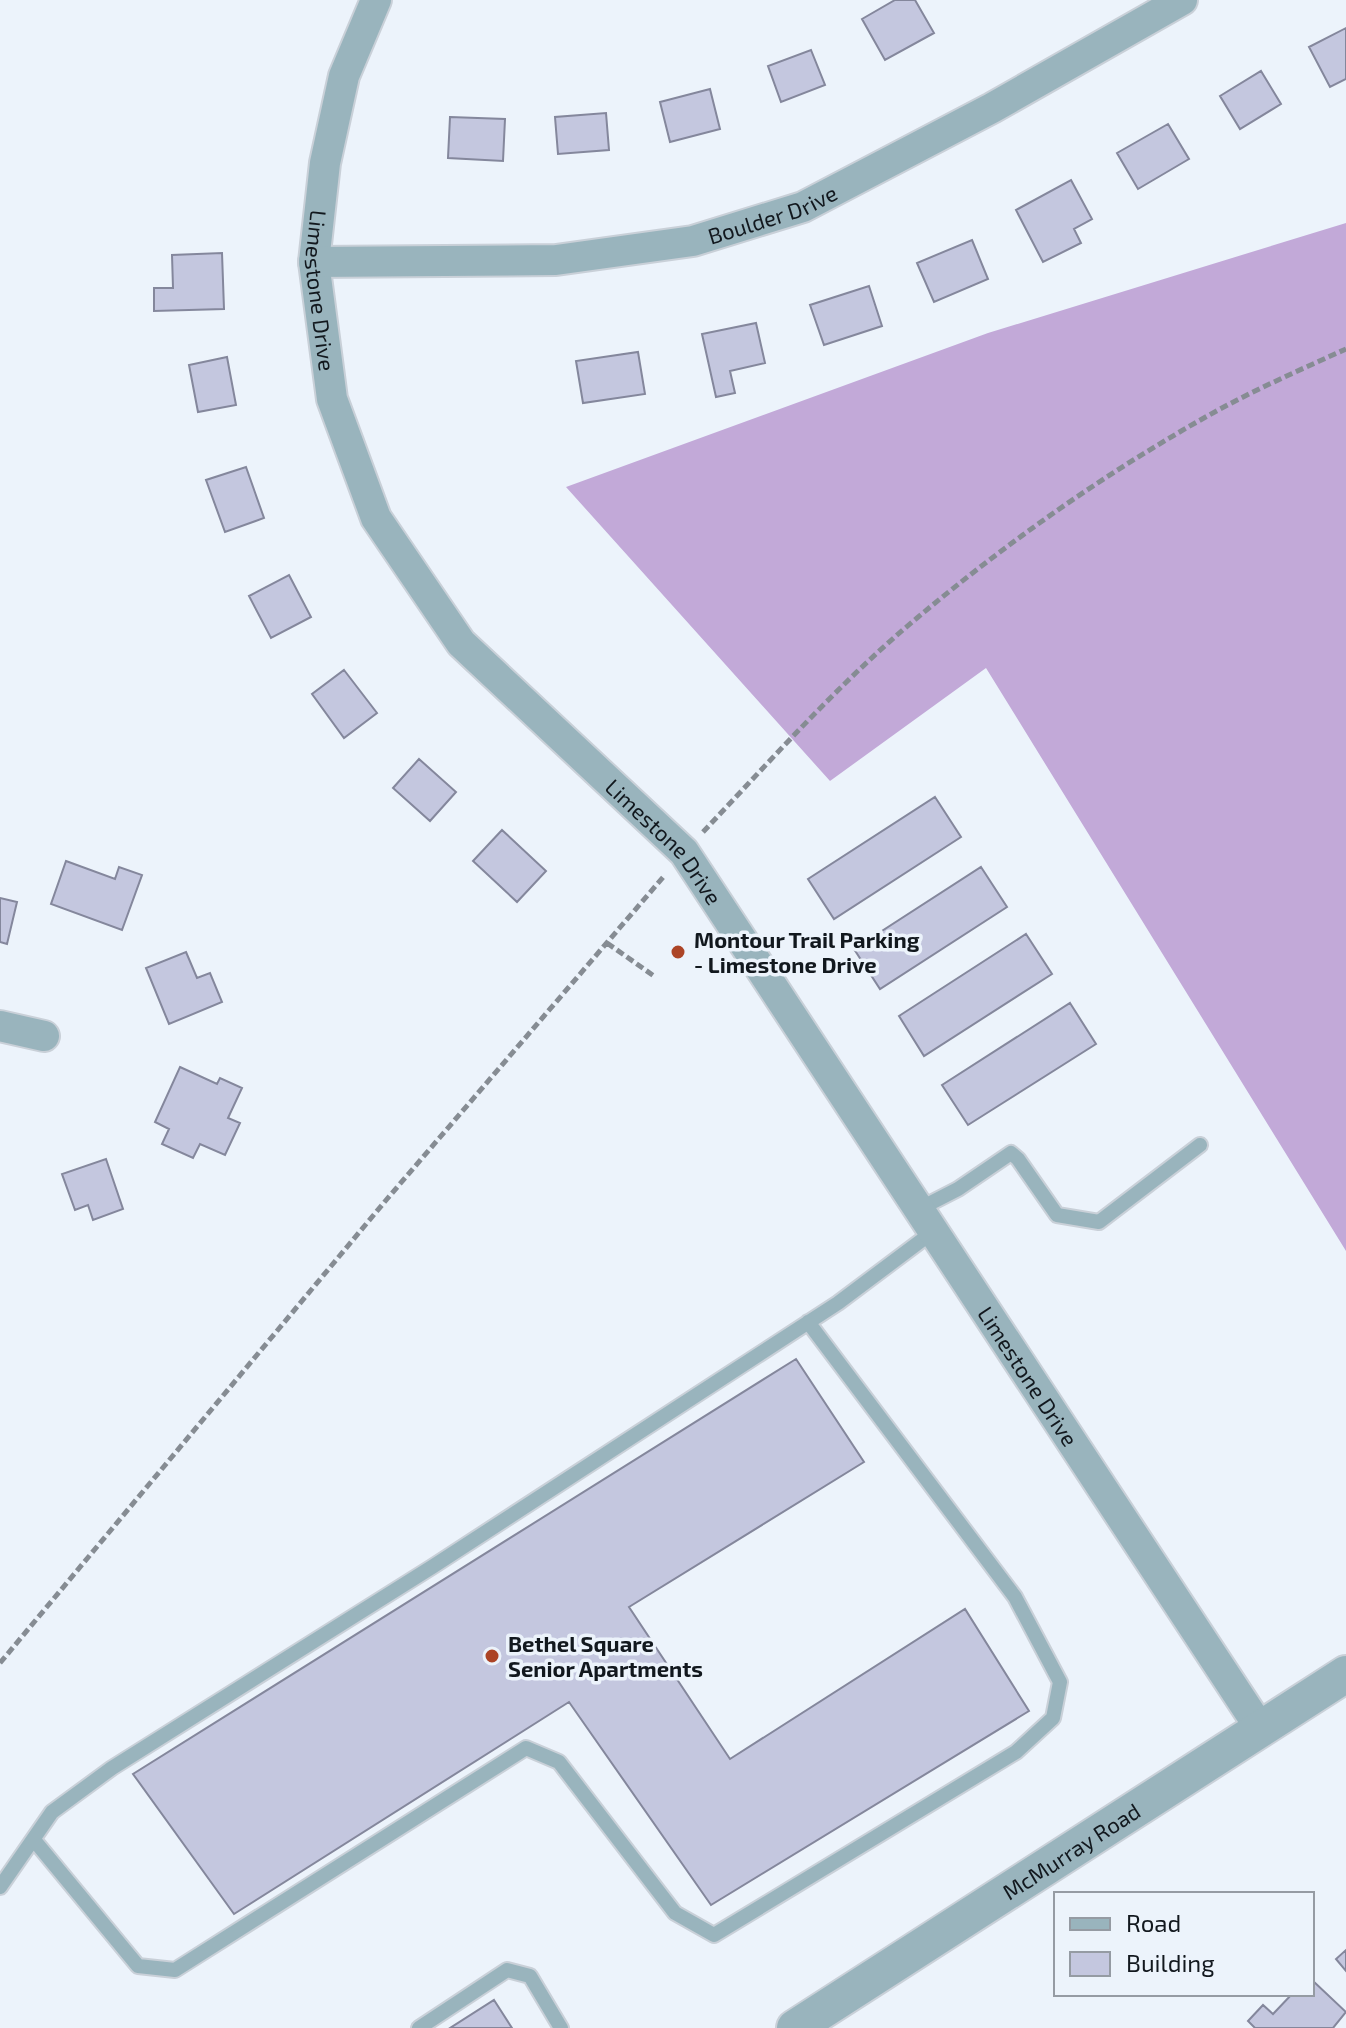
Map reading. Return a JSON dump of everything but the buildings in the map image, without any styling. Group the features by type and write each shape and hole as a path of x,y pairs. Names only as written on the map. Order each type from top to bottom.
{"street":[{"name":"Limestone Drive","path":"376,0 344,76 325,163 314,262 332,399 376,518 461,643 684,852 1260,1728"},
{"name":"Boulder Drive","path":"314,262 556,260 693,241 803,207 992,108 1182,0"},
{"path":"0,1026 44,1036"},
{"name":"McMurray Road","path":"795,2028 1346,1674"}],"lane":[{"path":"0,1887 52,1812 112,1768 432,1567 808,1322 958,1189 1011,1153 1057,1215 1099,1222 1200,1145"},
{"path":"34,1840 138,1966 175,1970 526,1748 559,1762 675,1913 714,1935 1016,1752 1053,1718 1060,1682 1015,1597 808,1322"},
{"path":"419,2028 507,1970 530,1976 561,2028"}],"path":[{"path":"0,1663 387,1199 684,852 831,699 915,619 1015,541 1122,467 1222,408 1346,349"},
{"path":"607,943 654,976"}],"shaded area":[{"path":"1346,223 1346,1251 986,668 830,781 566,487 988,333"}],"place":[{"name":"Montour Trail Parking - Limestone Drive","path":"678,952"},
{"name":"Bethel Square Senior Apartments","path":"492,1656"}]}
